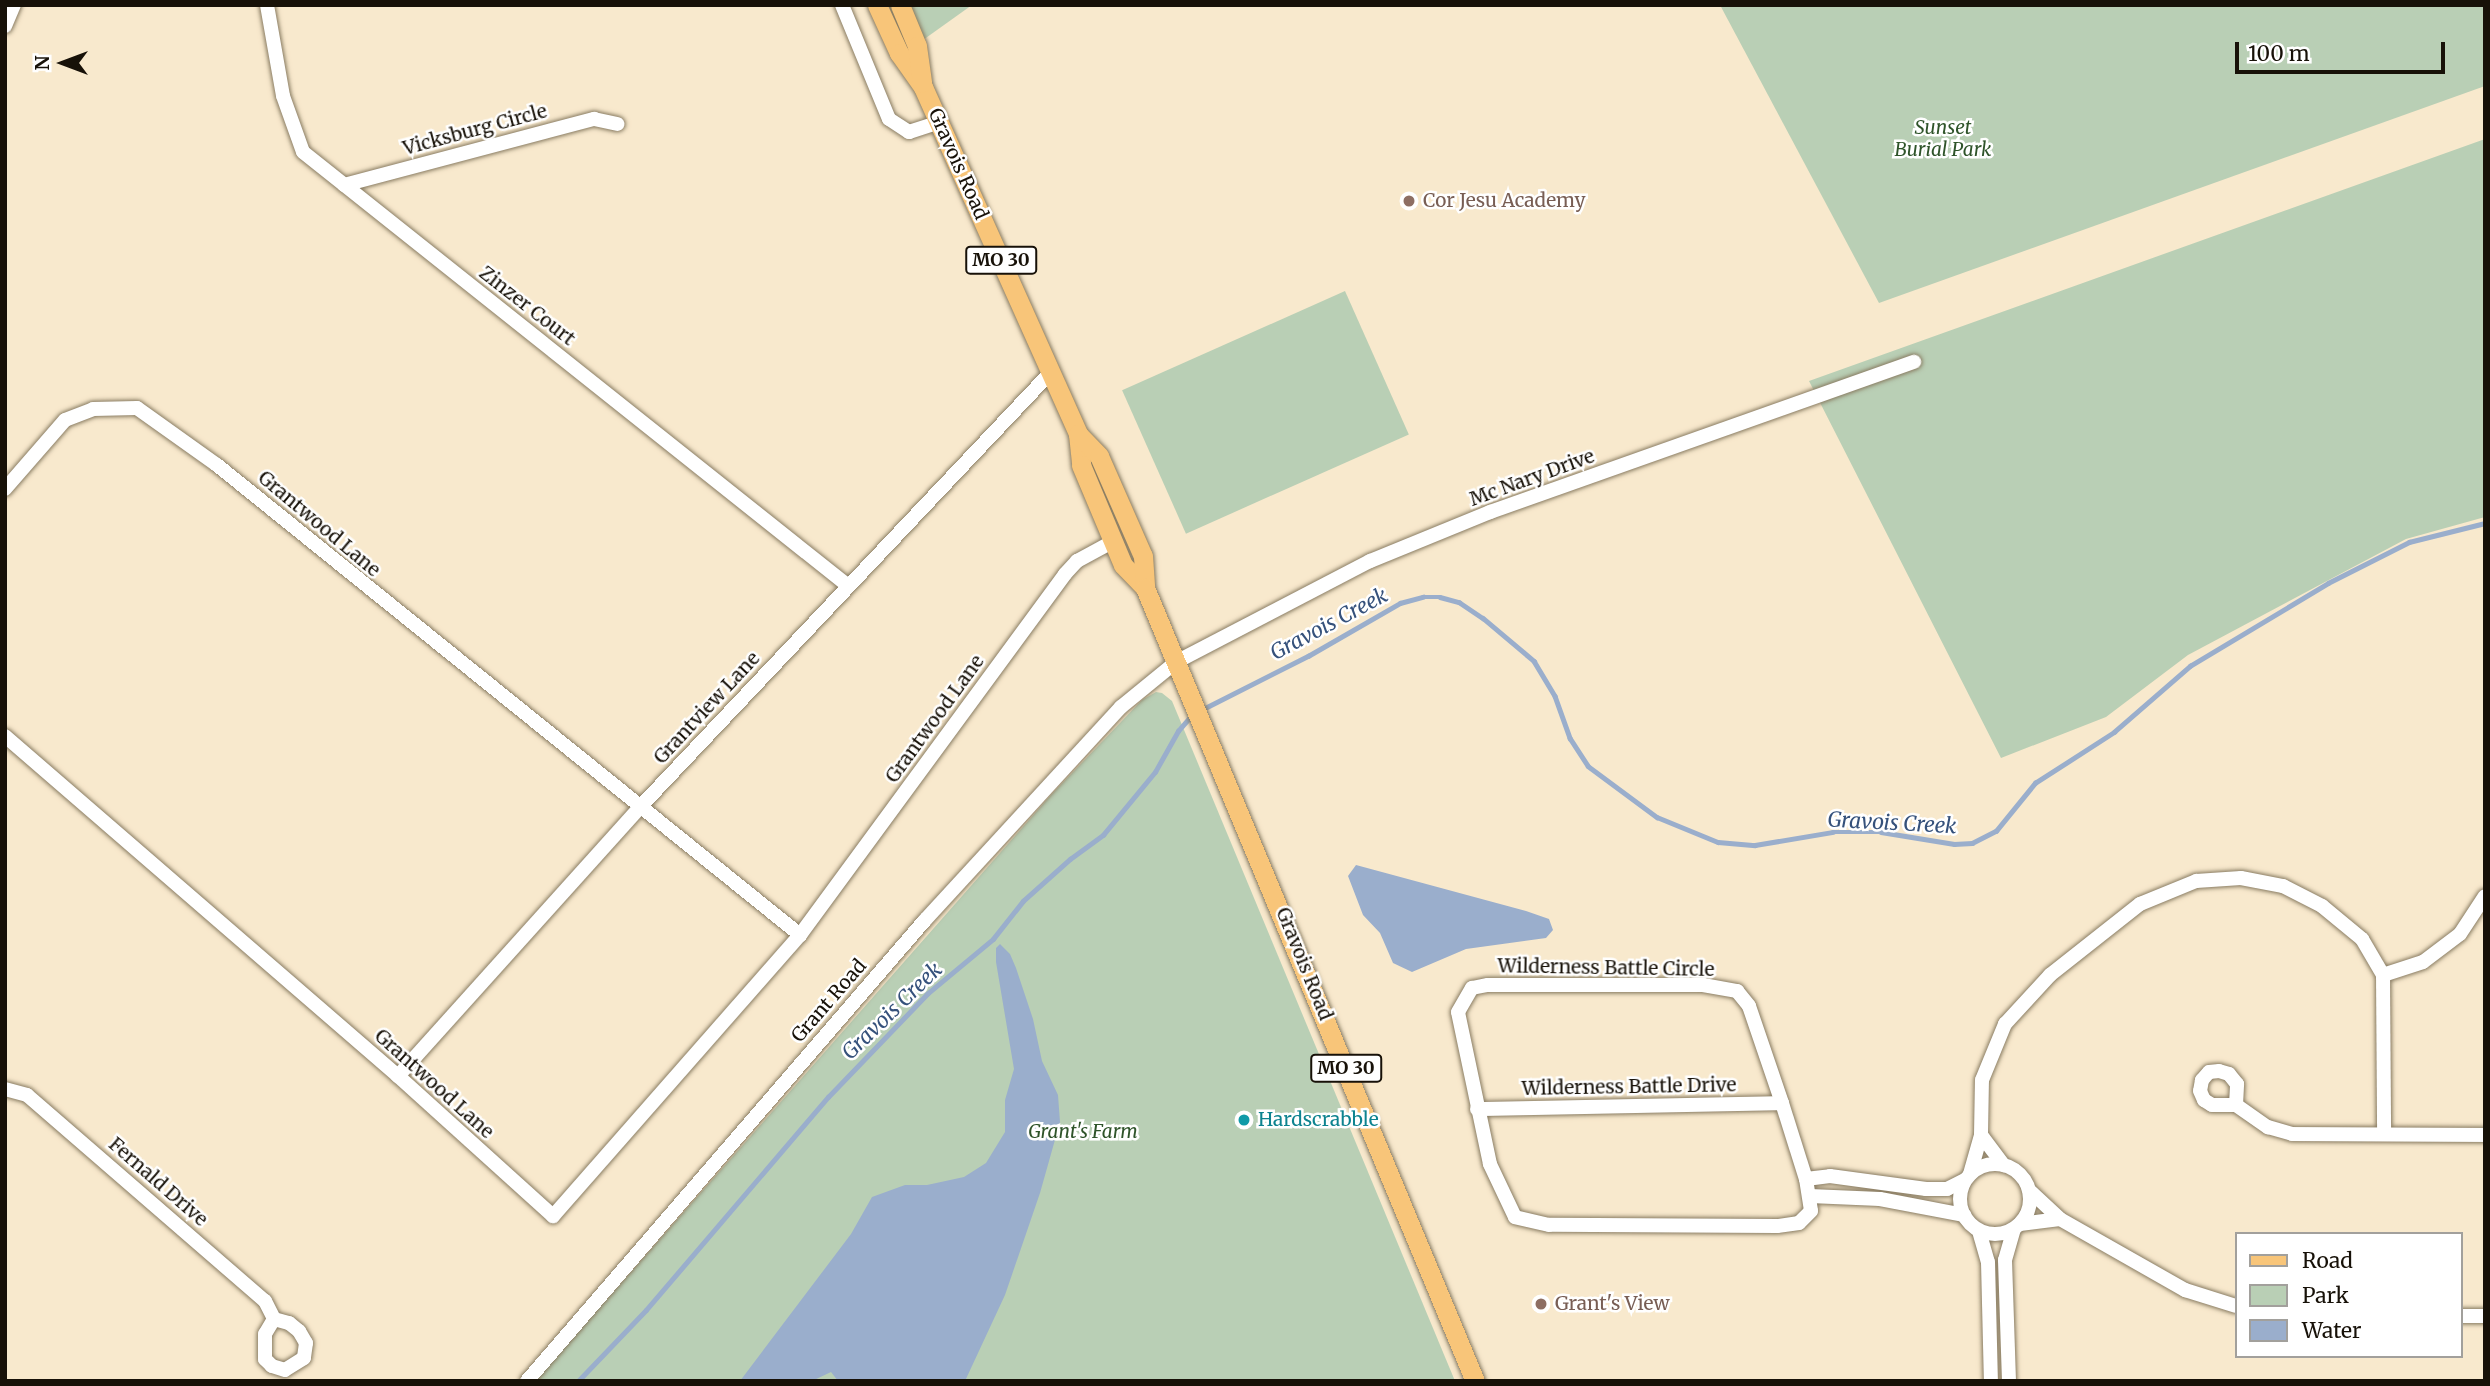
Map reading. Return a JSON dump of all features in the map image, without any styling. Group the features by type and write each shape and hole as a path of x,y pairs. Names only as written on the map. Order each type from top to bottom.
{"main road":[{"name":"Gravois Road","path":"877,5 899,53 923,87 1051,372 1078,434 1081,464 1124,565 1145,588"},
{"name":"Gravois Road","path":"900,5 917,47 923,87"},
{"name":"Gravois Road","path":"1078,434 1099,456 1143,556 1145,588 1475,1381"}],"street":[{"path":"5,26 14,5"},
{"name":"Zinzer Court","path":"267,5 283,96 303,152 847,585"},
{"path":"842,5 889,119 909,132 939,122"},
{"name":"Vicksburg Circle","path":"344,185 594,119 617,124"},
{"name":"Mc Nary Drive","path":"1176,662 1370,561 1478,517 1914,362"},
{"name":"Grantview Lane","path":"398,1076 642,806 847,585 1051,372"},
{"name":"Grantwood Lane","path":"5,489 65,420 93,409 137,408 217,465 374,595 642,806 800,935"},
{"name":"Grantwood Lane","path":"5,736 398,1076 553,1216 800,935 1065,574 1077,561 1114,541"},
{"name":"Grant Road","path":"527,1381 925,920 1121,707 1176,662"},
{"path":"1991,1381 1989,1262 1979,1231 1964,1215 1960,1194 1981,1135 1982,1080 2005,1024 2050,975 2140,904 2196,881 2241,878 2272,884 2322,906 2362,939 2382,975 2384,1134"},
{"path":"2382,975 2423,962 2460,934 2485,896"},
{"name":"Wilderness Battle Circle","path":"1488,985 1703,985 1737,991 1749,1006 1782,1103 1810,1196 1811,1211 1799,1223 1777,1226 1622,1223 1549,1225 1526,1222 1515,1217 1490,1164 1458,1012 1472,988 1488,985"},
{"name":"Fernald Drive","path":"5,1089 27,1095 38,1104 265,1301 274,1319"},
{"name":"Wilderness Battle Drive","path":"1477,1109 1782,1103"},
{"path":"2236,1105 2268,1127 2292,1134 2485,1135"},
{"path":"1981,1135 2004,1165"},
{"path":"1806,1179 1830,1176 1926,1189 1947,1189 1989,1164 2004,1165 2017,1171 2029,1190 2060,1219 2185,1290 2234,1305"},
{"path":"2009,1381 2005,1260 2017,1226 2029,1205 2029,1190"},
{"path":"1810,1196 1880,1199 1964,1215"},
{"path":"1979,1231 2000,1234 2017,1226 2060,1219"},
{"path":"2462,1316 2485,1316"}],"green space":[{"path":"909,5 972,5 923,40"},
{"name":"Sunset Burial Park","path":"1720,5 2485,5 2485,86 1879,303"},
{"path":"2485,139 2485,517 2406,539 2188,655 2106,717 2001,758 1809,381"},
{"path":"1345,291 1409,434 1186,534 1122,390"},
{"name":"Grant's Farm","path":"1156,692 1172,701 1455,1381 535,1381 1051,795 1142,700"}],"water":[{"path":"1356,865 1526,911 1549,919 1553,930 1546,938 1466,949 1412,972 1393,963 1380,933 1363,915 1348,876"},
{"path":"1000,944 1010,954 1016,968 1033,1019 1042,1061 1058,1095 1060,1122 1040,1193 1005,1295 965,1381 838,1381 831,1372 812,1381 740,1381 851,1234 872,1197 905,1185 927,1185 964,1177 986,1163 1005,1132 1005,1100 1014,1069 996,962 996,948"}],"waterway":[{"name":"Gravois Creek","path":"1203,709 1308,656 1400,603 1423,597 1440,597 1459,602 1483,618 1534,661 1555,696 1570,738 1588,766 1657,817 1718,842 1755,845 1833,832 1881,832 1954,844 1972,843 1996,831 2035,783 2114,732 2190,666 2328,583 2409,542 2485,523"},
{"name":"Gravois Creek","path":"578,1381 646,1310 828,1097 927,994 993,939 1023,901 1070,859 1103,835 1155,772 1178,731 1192,715"}],"place":[{"name":"Cor Jesu Academy","path":"1409,201"},
{"name":"Hardscrabble","path":"1244,1120"},
{"name":"Grant's View","path":"1541,1304"}]}
